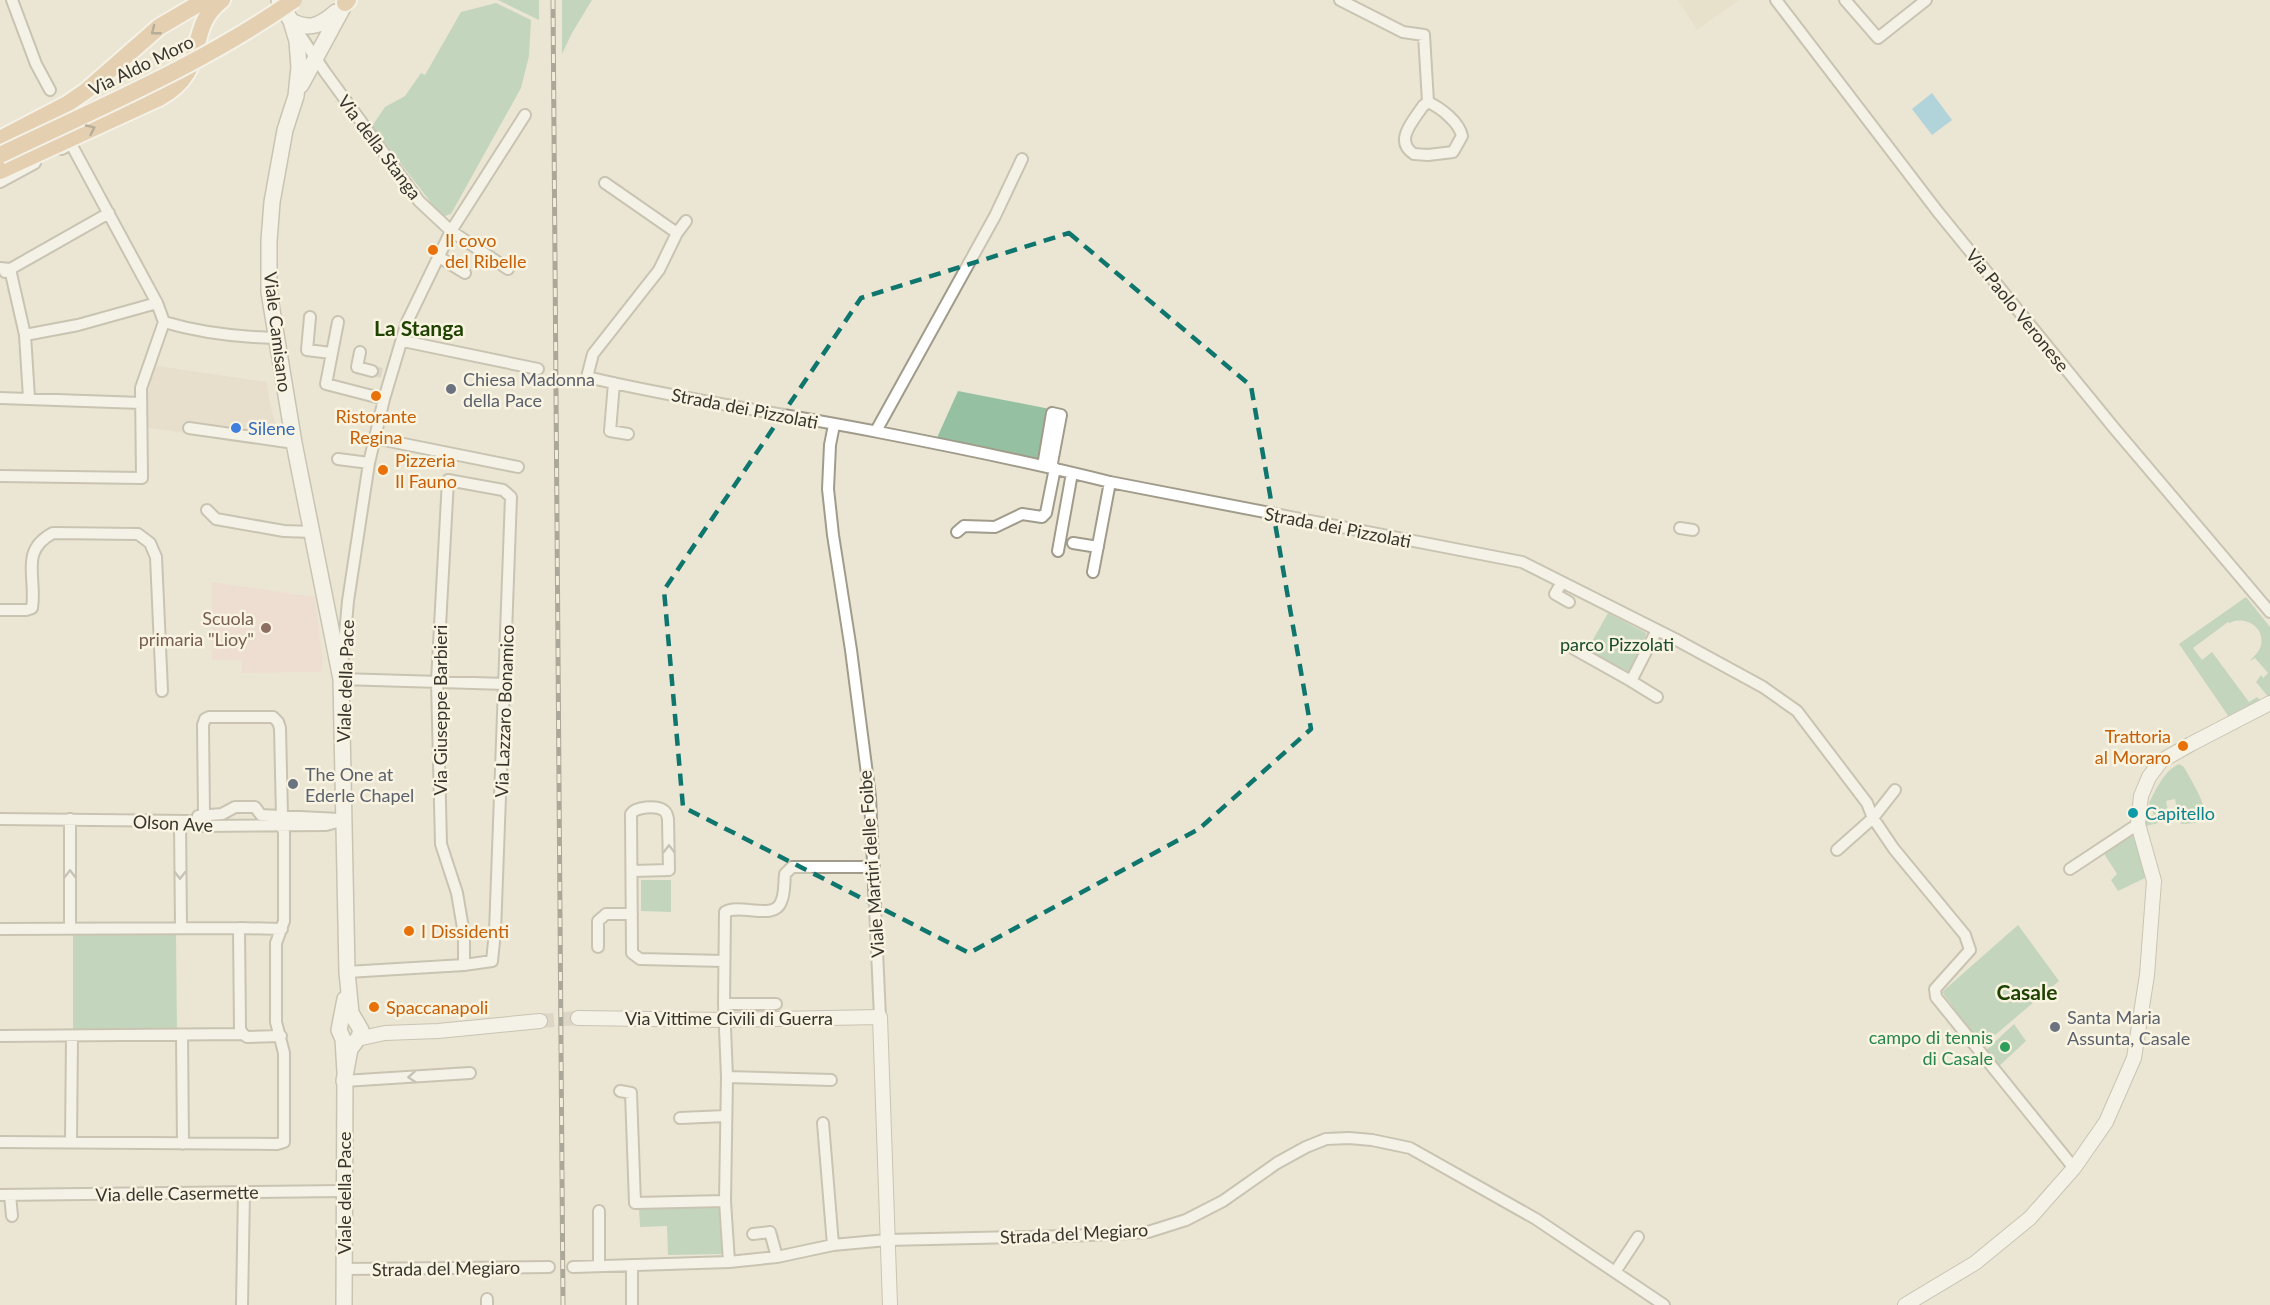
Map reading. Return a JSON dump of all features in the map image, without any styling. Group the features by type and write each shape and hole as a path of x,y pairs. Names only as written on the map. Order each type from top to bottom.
{"main road":[{"path":"0,139 53,113 76,98 159,27 205,0"},
{"path":"0,171 170,92 183,80 192,65 204,20 222,0"},
{"name":"Viale Camisano","path":"279,0 291,21 299,55 296,96"},
{"name":"Via Aldo Moro","path":"0,155 196,61 294,0"},
{"name":"Viale Camisano","path":"291,21 303,26 322,24 346,1"},
{"name":"Viale Camisano","path":"341,679 275,338 269,292 269,241 272,202 285,130 296,96 346,1"},
{"path":"183,13 200,12 204,20"},
{"name":"Viale della Pace","path":"341,679 346,972 352,1031 344,1081 344,1305"}],"street":[{"path":"12,0 36,64 50,90"},
{"path":"1340,0 1403,33 1424,35 1428,102 1405,134 1406,145 1414,154 1453,152 1462,136 1461,127 1428,102"},
{"name":"Via Paolo Veronese","path":"1776,0 1938,212 2114,428 2270,612"},
{"path":"1845,0 1878,38 1926,0"},
{"name":"Via della Stanga","path":"291,21 419,201 451,231"},
{"name":"Viale della Pace","path":"341,679 348,600 369,463 384,399 382,373 403,341 407,322 451,231 525,115"},
{"path":"0,182 71,144 157,303 164,322 141,388 142,478 0,476"},
{"path":"876,431 1001,215 1022,159"},
{"path":"605,183 677,232 686,221"},
{"path":"29,398 25,334 3,270 109,213"},
{"path":"451,231 508,269"},
{"name":"Strada dei Pizzolati","path":"677,232 659,270 592,354 587,377 834,425 876,431 1110,482 1522,562 1763,687 1797,711 1867,803 1873,818 1894,849 1965,935 1970,950 1935,989 1936,997 2074,1168"},
{"path":"439,257 465,273"},
{"path":"25,334 78,325 157,303"},
{"path":"310,317 307,350 331,353"},
{"path":"164,322 193,331 275,338"},
{"path":"338,322 326,384 384,399"},
{"path":"403,341 538,369"},
{"path":"360,352 357,367 382,373"},
{"path":"614,383 610,431 628,434"},
{"path":"0,398 141,403"},
{"path":"957,532 964,526 995,527 1022,514 1042,517 1046,513 1052,413 1061,415"},
{"name":"Viale Martiri delle Foibe","path":"834,425 830,445 828,489 832,535 870,797 890,1305"},
{"path":"189,428 294,442"},
{"path":"374,438 518,467"},
{"path":"338,459 369,463"},
{"path":"1058,551 1072,472"},
{"name":"Via Giuseppe Barbieri","path":"464,965 464,934 457,893 441,844 437,681 448,480 477,485"},
{"path":"1093,572 1110,482"},
{"name":"Via Lazzaro Bonamico","path":"464,965 492,961 506,684 511,497 503,490 477,485"},
{"path":"207,510 216,519 284,531 313,532"},
{"path":"1680,528 1693,530"},
{"path":"0,610 32,608 32,553 36,545 53,533 138,534 150,543 156,557 162,691"},
{"path":"1073,543 1098,547"},
{"path":"1562,582 1555,594 1569,602"},
{"path":"1631,681 1657,630"},
{"path":"1574,650 1657,697"},
{"path":"341,679 506,684"},
{"path":"1905,1305 1974,1263 2002,1243 2030,1218 2074,1168 2106,1122 2134,1058 2147,975 2154,881 2138,824 2141,796 2149,777 2162,761 2270,704"},
{"path":"0,1143 71,1141 277,1144 284,1142 284,1053 276,1022 276,943 284,921 284,832 279,820 280,728 273,717 209,717 205,719 203,724 204,816"},
{"path":"1837,850 1873,818 1895,790"},
{"path":"181,928 184,821 195,816 222,814 235,807 255,807 261,815 279,820"},
{"path":"632,871 669,870 668,819 666,813 660,808 637,808 630,814 632,953 638,959 724,961"},
{"name":"Olson Ave","path":"0,819 184,821 203,826 279,820 326,825 345,820"},
{"path":"70,819 70,929"},
{"path":"2070,869 2138,824"},
{"path":"729,1262 725,1202 727,1077 724,1004 725,912 736,908 768,912 779,907 783,899 785,874 792,867 874,867"},
{"path":"598,947 598,921 606,914 632,914"},
{"path":"239,928 240,1029 247,1037 281,1036"},
{"path":"0,929 282,929"},
{"path":"346,972 464,965"},
{"path":"724,1004 776,1004"},
{"name":"Via Vittime Civili di Guerra","path":"578,1018 828,1020 880,1017"},
{"path":"352,1031 386,1034 540,1021"},
{"path":"0,1036 243,1034"},
{"path":"71,1141 72,1036"},
{"path":"182,1036 183,1144"},
{"path":"344,1081 470,1073"},
{"path":"727,1077 831,1080"},
{"path":"620,1090 631,1093 634,1203 725,1202"},
{"path":"680,1118 726,1116"},
{"path":"823,1122 833,1245"},
{"name":"Strada del Megiaro","path":"573,1267 729,1262 777,1257 833,1245 887,1240 1080,1236 1148,1232 1186,1220 1223,1201 1277,1163 1306,1147 1326,1139 1349,1138 1410,1148 1536,1219 1664,1305"},
{"name":"Via delle Casermette","path":"12,1216 5,1195 344,1191"},
{"path":"242,1305 244,1192"},
{"path":"599,1211 599,1265"},
{"path":"753,1234 770,1232 777,1257"},
{"path":"1615,1272 1638,1237"},
{"path":"632,1265 632,1305"},
{"name":"Strada del Megiaro","path":"344,1269 549,1267"}],"highlighted area":[{"path":"1069,233 1251,386 1311,729 1199,829 969,953 683,807 664,590 861,298"}],"shaded area":[{"path":"1678,0 1739,0 1697,30"},
{"path":"151,365 267,382 270,404 280,441 201,431 200,435 148,428 144,397"},
{"name":"Scuola primaria \"Lioy\"","path":"212,582 315,597 323,662 321,672 242,673 242,660 212,660"}],"green space":[{"path":"498,0 539,0 539,20"},
{"path":"562,0 592,0 562,54"},
{"path":"496,3 531,20 529,56 521,88 451,214 442,217 372,126 385,107 405,96 421,73 425,75 461,12"},
{"path":"958,391 1050,409 1041,460 936,440"},
{"path":"2246,597 2270,627 2270,699 2256,682 2261,675 2263,678 2268,673 2255,658 2250,661 2261,645 2260,633 2252,624 2241,621 2228,622 2193,648 2202,660 2212,652 2249,702 2257,697 2263,703 2231,720 2179,644"},
{"name":"parco Pizzolati","path":"1608,613 1646,633 1645,643 1628,673 1620,672 1586,652"},
{"path":"2179,764 2184,767 2199,795 2205,816 2198,822 2182,824 2175,799 2166,801 2169,815 2157,818 2158,823 2146,826 2146,817 2154,815 2149,803 2165,776"},
{"path":"2135,831 2145,878 2118,891 2111,880 2117,874 2103,852"},
{"path":"641,880 671,880 671,912 641,911"},
{"path":"2018,925 2059,981 1982,1046 1942,992"},
{"path":"176,933 177,1034 73,1034 73,934"},
{"name":"campo di tennis di Casale","path":"2014,1024 2026,1041 1997,1068 1984,1052"},
{"path":"722,1206 723,1254 668,1255 667,1226 640,1227 639,1208"}],"water":[{"path":"1932,93 1952,120 1932,135 1912,109"}],"tunnel":[{"path":"372,371 382,373"},
{"path":"540,1021 578,1018"}],"railway":[{"path":"553,0 563,1305"}],"place":[{"name":"Il covo del Ribelle","path":"433,250"},
{"name":"Chiesa Madonna della Pace","path":"451,389"},
{"name":"Ristorante Regina","path":"376,396"},
{"name":"Silene","path":"236,428"},
{"name":"Pizzeria Il Fauno","path":"383,470"},
{"name":"Scuola primaria \"Lioy\"","path":"266,628"},
{"name":"Trattoria al Moraro","path":"2183,746"},
{"name":"The One at Ederle Chapel","path":"293,784"},
{"name":"Capitello","path":"2133,813"},
{"name":"I Dissidenti","path":"409,931"},
{"name":"Spaccanapoli","path":"374,1007"},
{"name":"Santa Maria Assunta, Casale","path":"2055,1027"},
{"name":"campo di tennis di Casale","path":"2005,1047"}],"district":[{"name":"La Stanga","path":"419,327"},
{"name":"Casale","path":"2027,991"}]}
